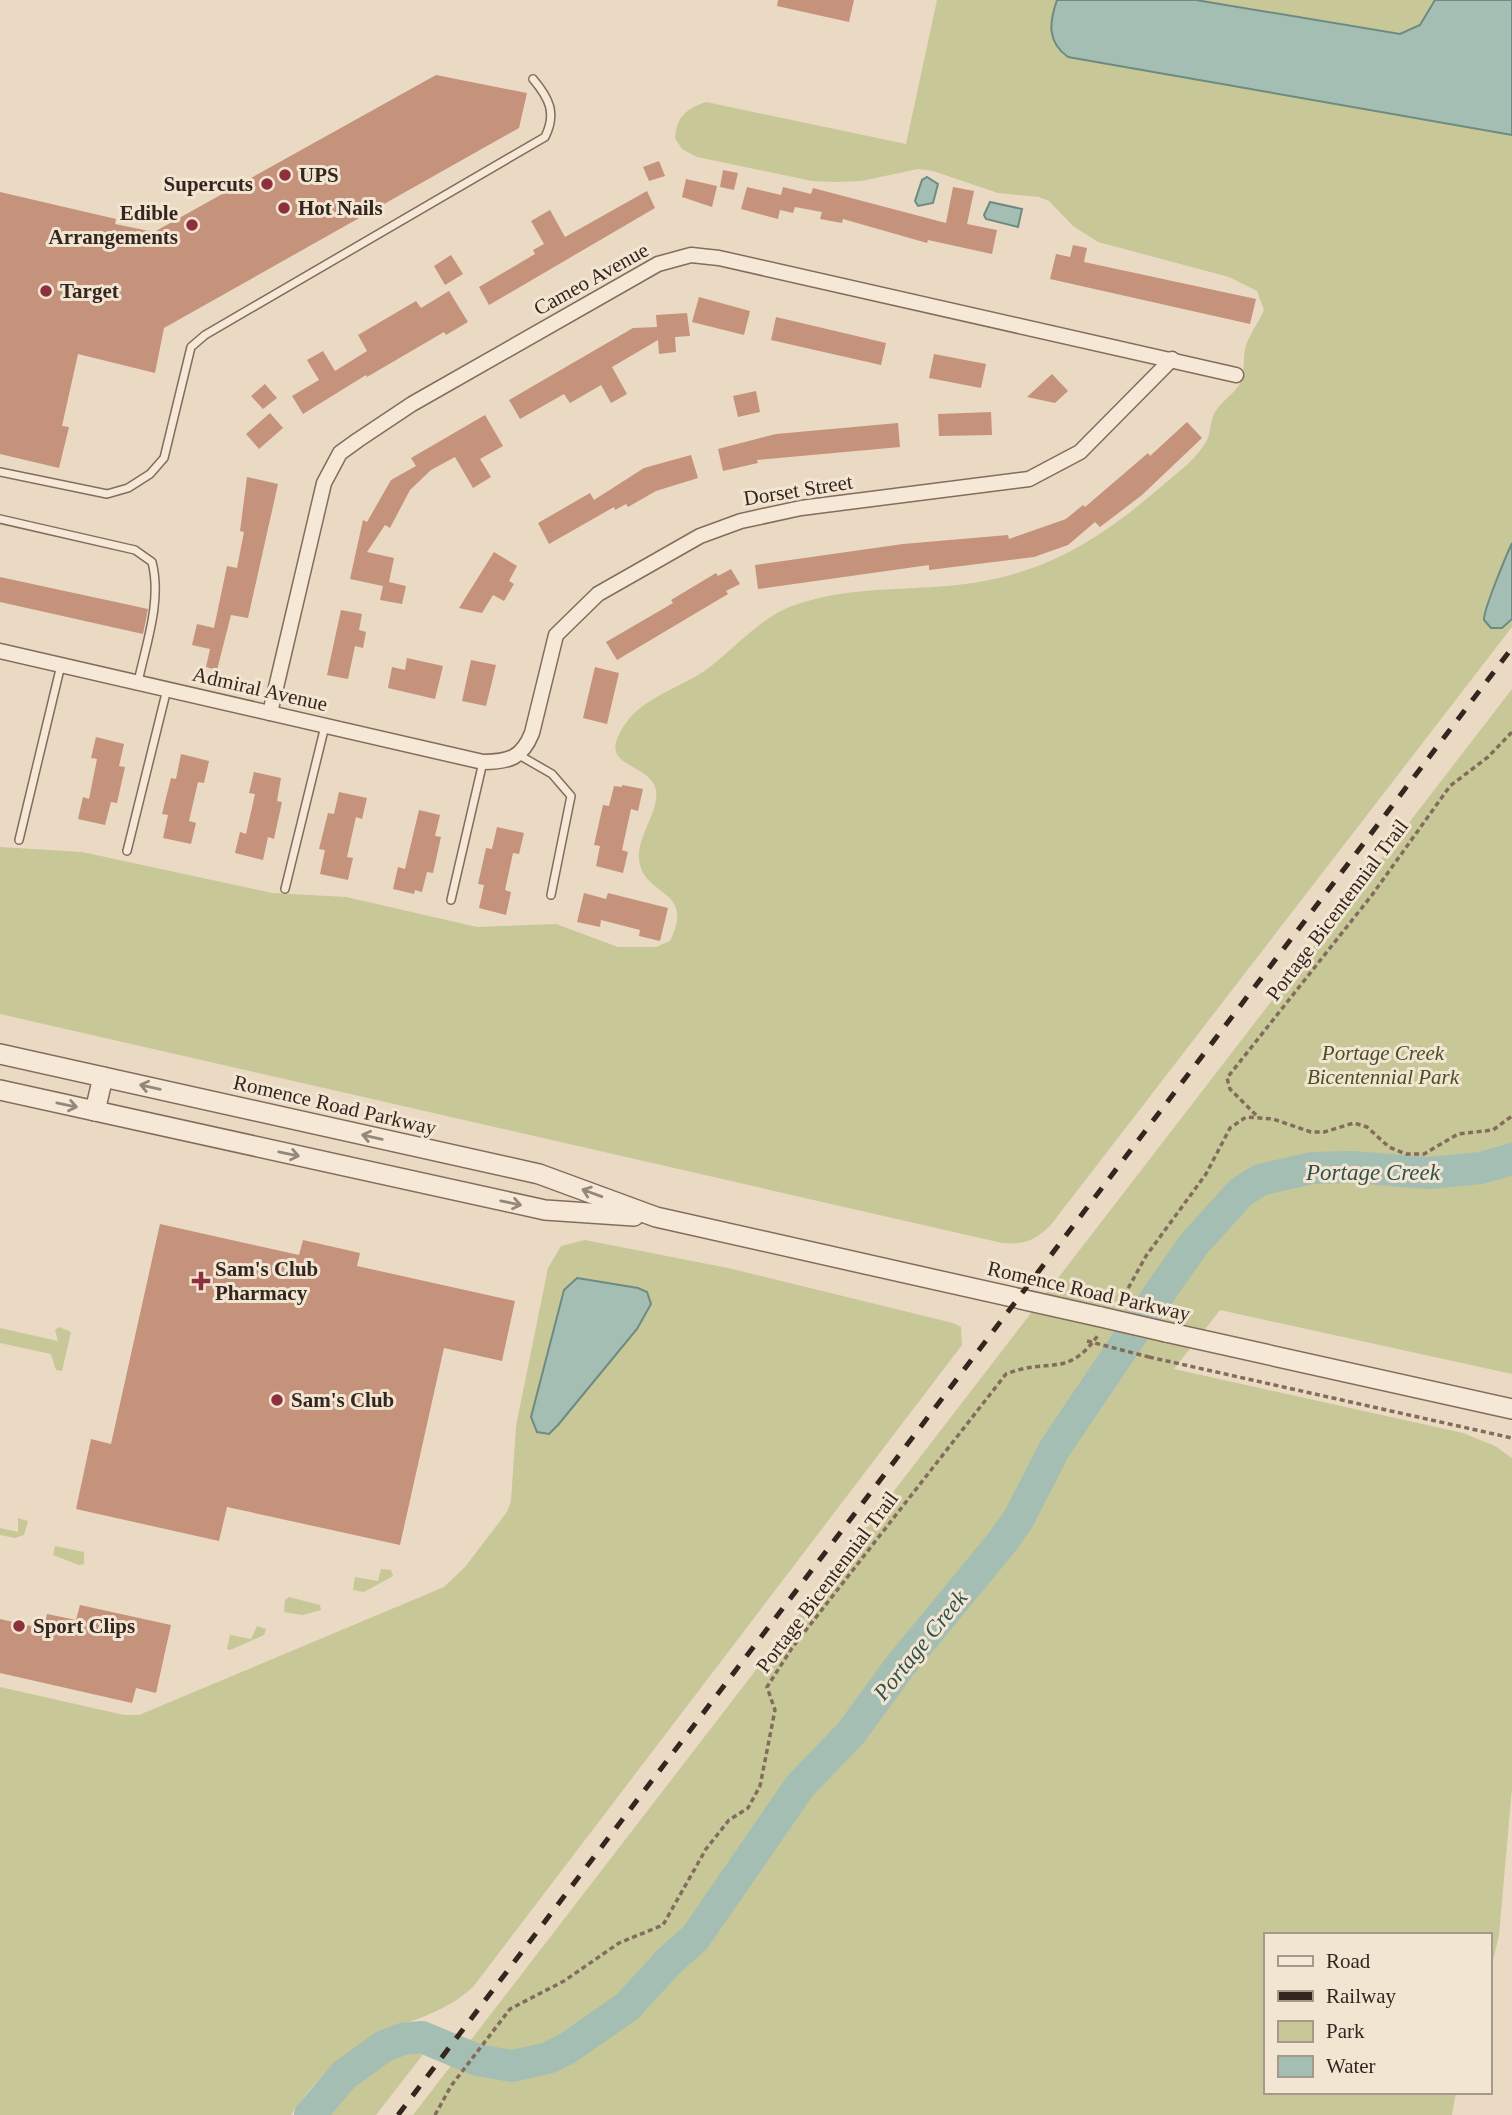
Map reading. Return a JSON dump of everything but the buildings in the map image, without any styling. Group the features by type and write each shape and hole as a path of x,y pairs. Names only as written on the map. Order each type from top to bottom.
{"street":[{"name":"Cameo Avenue","path":"270,713 324,483 340,453 412,404 658,264 691,256 719,258 1236,375"},
{"name":"Dorset Street","path":"515,758 532,733 550,649 556,635 598,594 700,536 741,521 800,509 1029,479 1054,469 1080,452 1172,359"},
{"name":"Admiral Avenue","path":"0,651 483,762 515,758"},
{"name":"Romence Road Parkway","path":"0,1054 539,1174 656,1217 1102,1322 1166,1332 1512,1409"},
{"path":"95,1111 103,1077"},
{"name":"Romence Road Parkway","path":"0,1090 545,1210 656,1217"}],"lane":[{"path":"0,472 107,494 128,488 150,474 164,458 191,347 205,335 545,137 551,124 552,108 533,79"},
{"path":"0,519 135,550 152,562 156,577 154,608 138,682"},
{"path":"19,841 61,665"},
{"path":"127,850 167,689"},
{"path":"285,888 325,726"},
{"path":"515,758 552,774 571,796 551,895"},
{"path":"451,900 483,762"}],"path":[{"name":"Portage Bicentennial Trail","path":"1512,732 1488,757 1450,786 1372,895 1227,1078 1230,1089 1256,1115 1311,1132 1324,1132 1354,1123 1367,1127 1389,1147 1406,1154 1424,1154 1458,1134 1493,1130 1512,1116"},
{"path":"1118,1305 1151,1248 1206,1174 1230,1128 1246,1117 1256,1115"},
{"name":"Portage Bicentennial Trail","path":"435,2115 459,2075 510,2009 565,1981 619,1943 663,1925 706,1849 729,1821 748,1808 760,1786 775,1710 767,1687 792,1648 1006,1374 1028,1365 1053,1367 1079,1359 1102,1322"},
{"path":"1087,1341 1512,1438"}],"green space":[{"path":"937,0 1512,0 1512,627 1050,1226 1028,1241 1002,1243 0,1014 0,847 82,852 272,893 346,897 477,927 556,924 618,947 656,947 670,941 676,924 677,912 674,903 645,875 639,855 656,801 656,792 647,776 623,761 617,755 615,747 618,737 633,714 652,700 706,670 755,628 787,608 834,595 979,582 1055,559 1120,520 1193,459 1207,440 1217,409 1241,381 1244,353 1264,310 1257,291 1229,277 1098,242 1073,226 1049,201 1039,197 998,193 933,171 918,169 861,181 812,181 697,157 682,149 675,138 678,124 684,114 706,102 906,144"},
{"name":"Portage Creek Bicentennial Park","path":"1512,689 1512,1374 1220,1310 1174,1369 1463,1433 1495,1446 1512,1458 1512,1788 1499,1935 1491,1969 1491,1933 1264,1933 1264,2094 1456,2094 1452,2115 413,2115"},
{"path":"585,1240 728,1268 953,1323 961,1327 962,1345 473,1987 437,2011 373,2038 349,2053 317,2081 291,2115 0,2115 0,1687 124,1715 139,1715 444,1587 465,1567 507,1512 511,1501 516,1426 548,1268 561,1246"},
{"path":"59,1327 71,1332 62,1371 56,1370 51,1354 0,1343 0,1328 58,1341 55,1330"},
{"path":"18,1518 28,1521 24,1535 15,1538 0,1535 0,1528 18,1532"},
{"path":"55,1546 84,1552 84,1564 79,1565 53,1555"},
{"path":"381,1569 391,1570 393,1576 364,1592 353,1590 355,1577 378,1581"},
{"path":"289,1597 320,1605 321,1610 303,1615 284,1612 285,1600"},
{"path":"257,1626 266,1629 264,1635 227,1649 230,1635 251,1639"},
{"path":"420,2046 424,2052 421,2057 376,2115 322,2115 341,2092 377,2059 405,2047"}],"water":[{"path":"1057,0 1196,0 1400,34 1420,25 1435,0 1512,0 1512,135 1068,57 1053,38 1051,24"},
{"path":"927,177 938,184 933,203 918,206 915,201 922,180"},
{"path":"990,202 1022,209 1018,227 986,219 984,215"},
{"path":"1512,543 1512,619 1502,628 1491,628 1484,620 1485,615"},
{"path":"577,1278 638,1288 647,1292 651,1304 637,1329 558,1425 549,1434 537,1432 531,1417 564,1290"}],"waterway":[{"name":"Portage Creek","path":"310,2115 344,2075 384,2046 403,2039 422,2037 477,2060 512,2066 548,2058 568,2048 628,2006 669,1961 695,1938 800,1786 851,1733 900,1666 1003,1541 1019,1518 1055,1448 1165,1285 1194,1244 1241,1192 1260,1180 1312,1168 1352,1167 1429,1173 1481,1168 1512,1159"}],"railway":[{"path":"398,2115 1512,648"}],"place":[{"name":"UPS","path":"285,175"},
{"name":"Supercuts","path":"267,184"},
{"name":"Hot Nails","path":"284,208"},
{"name":"Edible Arrangements","path":"192,225"},
{"name":"Target","path":"46,291"},
{"name":"Sam's Club Pharmacy","path":"201,1281"},
{"name":"Sam's Club","path":"277,1400"},
{"name":"Sport Clips","path":"19,1626"}]}
